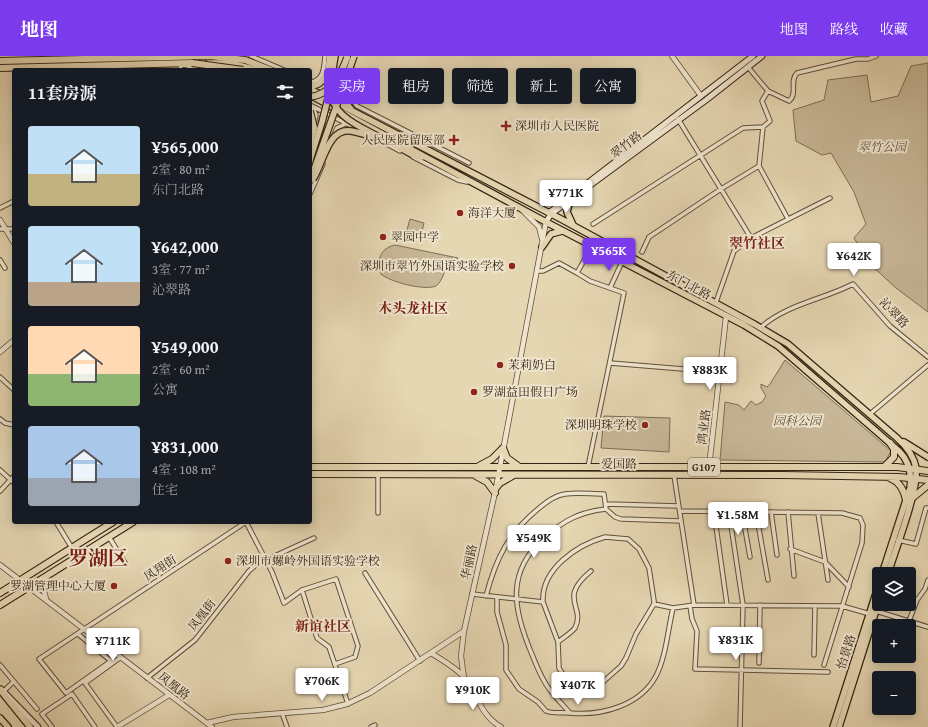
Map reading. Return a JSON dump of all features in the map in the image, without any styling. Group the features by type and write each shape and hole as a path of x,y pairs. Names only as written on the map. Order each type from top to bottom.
{"highway":[{"path":"0,61 37,58 182,56 245,60 266,68"},
{"path":"312,86 317,85 326,77 330,56"},
{"path":"312,96 322,93 335,84 350,56"},
{"path":"0,68 181,67 192,63 228,68"},
{"path":"312,113 314,124 312,134"},
{"path":"883,467 890,463 894,457 894,450 890,443"},
{"path":"476,467 492,459 503,448 511,463 521,467"},
{"name":"爱国路","path":"312,467 883,467 928,471"},
{"name":"爱国路","path":"312,474 886,477 928,480"},
{"path":"473,474 487,482 495,491 500,483 515,474"},
{"path":"886,477 900,484 909,500 928,485"},
{"path":"0,593 110,524"},
{"path":"0,605 130,524"}],"main road":[{"path":"333,68 335,56"},
{"path":"350,56 341,90 344,99 353,110"},
{"path":"312,175 350,56"},
{"name":"翠竹路","path":"546,222 558,204 753,56"},
{"name":"翠竹路","path":"550,214 706,100 762,56"},
{"path":"192,63 231,63 250,68"},
{"name":"东门北路","path":"312,90 575,226 716,302 788,344 897,438 912,456 916,469"},
{"name":"东门北路","path":"312,97 778,346 903,455 909,469"},
{"path":"312,154 326,104"},
{"path":"335,104 342,116 355,125 386,142 413,154 426,157"},
{"path":"312,182 320,168 332,139 339,133 353,131 386,142"},
{"path":"570,200 567,212 575,226"},
{"path":"542,244 551,234 560,231 565,232"},
{"path":"897,438 928,457"},
{"path":"909,469 914,478"},
{"path":"890,567 916,469"},
{"path":"885,567 909,500"},
{"name":"怡景路","path":"834,727 872,607"},
{"name":"怡景路","path":"839,727 876,611"},
{"path":"1,689 30,727"},
{"path":"1,689 38,727"},
{"path":"0,718 8,727"}],"street":[{"path":"251,56 279,68"},
{"path":"312,82 318,80 321,76 325,56"},
{"path":"350,56 347,87 350,97 362,110 469,164"},
{"path":"672,56 701,96"},
{"path":"748,67 768,91 789,101 793,95 793,78 797,72 856,59 868,59 876,56"},
{"path":"593,224 743,128 763,126 770,121 762,101 768,91"},
{"path":"312,108 386,142 458,180 475,184"},
{"path":"312,109 316,115 312,128"},
{"path":"678,119 751,238"},
{"path":"312,190 335,130 338,126 345,124"},
{"path":"763,126 759,166 788,219"},
{"path":"642,252 650,237 721,189 759,166"},
{"path":"716,302 734,250 751,238 830,198"},
{"path":"0,208 12,202"},
{"path":"521,209 539,227 542,244"},
{"path":"0,220 2,229 12,241"},
{"name":"华丽路","path":"464,678 461,656 464,631 500,467 546,222"},
{"path":"577,273 592,246"},
{"path":"0,260 5,268"},
{"path":"610,288 622,262"},
{"path":"537,271 544,271 559,263 590,281 624,293 588,467"},
{"name":"沁翠路","path":"760,328 793,306 836,293 853,284 890,326 928,357"},
{"name":"鸿业路","path":"709,467 726,317"},
{"path":"0,352 12,342"},
{"path":"610,363 720,372"},
{"path":"870,414 928,365"},
{"path":"0,377 12,388"},
{"path":"0,419 4,423 12,425"},
{"path":"0,470 10,480 0,491"},
{"path":"378,474 378,513"},
{"path":"674,475 692,606 692,619 697,631 695,669 828,672"},
{"path":"486,596 493,569 501,552 526,519 542,505 564,494 604,494 606,510"},
{"path":"606,504 679,506"},
{"path":"898,540 916,544 926,508 928,508"},
{"path":"570,713 545,683 523,633 515,600 521,568 526,556 535,546 554,530 579,514 606,510 613,516 621,519 681,521"},
{"path":"680,511 851,514 857,515 862,520 864,531 862,542 824,665"},
{"path":"714,512 727,605"},
{"path":"729,512 743,605 740,727"},
{"path":"742,512 750,556"},
{"path":"756,512 768,580"},
{"path":"772,512 777,555"},
{"path":"788,512 790,549 794,576"},
{"path":"818,513 828,580"},
{"path":"57,524 72,548"},
{"name":"凤翔街","path":"78,634 111,661 66,693 39,659 243,524"},
{"path":"247,524 266,560 284,603 302,590 336,579 358,646 355,657 334,664"},
{"path":"109,537 125,563"},
{"path":"616,537 628,539 633,542 646,560 654,604 639,628 621,666 603,682 594,685 573,684 562,675 559,668 558,642 543,602 545,588 552,573 560,562 571,552 593,541 616,537"},
{"name":"凤凰街","path":"147,678 195,640 249,571 266,560 314,538"},
{"path":"790,549 825,562 848,586"},
{"name":"凤凰路","path":"0,565 121,657 205,725 212,727"},
{"path":"558,642 575,626 577,621 573,593 578,583 591,571"},
{"path":"365,573 420,661"},
{"path":"47,576 43,589 47,600"},
{"path":"910,619 917,600 925,589 928,580"},
{"path":"302,590 317,638 329,647 348,704"},
{"path":"472,594 543,602"},
{"path":"497,598 497,612 506,645 506,670 518,689 538,702 546,711 579,714 608,711 620,706 646,688 655,678 660,668 673,608"},
{"path":"654,604 673,608 727,605 842,606 870,614"},
{"path":"759,663 760,606"},
{"path":"814,606 814,655"},
{"path":"876,611 902,619"},
{"path":"916,623 928,627"},
{"path":"205,725 233,717 323,710 348,704 370,693 464,631"},
{"path":"431,653 450,665 464,678 478,703 494,724 501,727"},
{"path":"121,657 85,683 117,727 169,695"},
{"path":"0,664 13,682 37,708"},
{"path":"1,689 13,682"},
{"path":"52,727 42,714 72,694 95,727"},
{"path":"282,713 287,727"}],"green space":[{"name":"翠竹公园","path":"928,63 928,312 896,288 870,264 854,238 866,224 854,192 831,153 822,155 796,141 793,110 824,100 828,80 867,75 871,102 898,96 911,66"},
{"path":"410,219 424,223 420,240 405,237"},
{"path":"395,245 458,258 455,263 442,261 444,266 444,274 436,286 416,287 399,283 381,274 379,264 380,256 386,249"},
{"name":"园科公园","path":"785,360 891,451 885,462 720,460 725,402 739,405 744,410 751,401 756,405 762,402 766,396 761,388 761,384 767,387 770,384"},
{"path":"604,416 670,418 669,452 601,448"}],"place":[{"name":"深圳市人民医院","path":"506,126"},
{"name":"人民医院留医部","path":"454,140"},
{"name":"海洋大厦","path":"460,213"},
{"name":"翠园中学","path":"383,237"},
{"name":"深圳市翠竹外国语实验学校","path":"512,266"},
{"name":"茉莉奶白","path":"500,365"},
{"name":"罗湖益田假日广场","path":"474,392"},
{"name":"深圳明珠学校","path":"645,425"},
{"name":"深圳市螺岭外国语实验学校","path":"228,561"},
{"name":"罗湖管理中心大厦","path":"114,586"}],"district":[{"name":"翠竹社区","path":"757,243"},
{"name":"木头龙社区","path":"413,308"},
{"name":"罗湖区","path":"98,558"},
{"name":"新谊社区","path":"323,626"}]}
